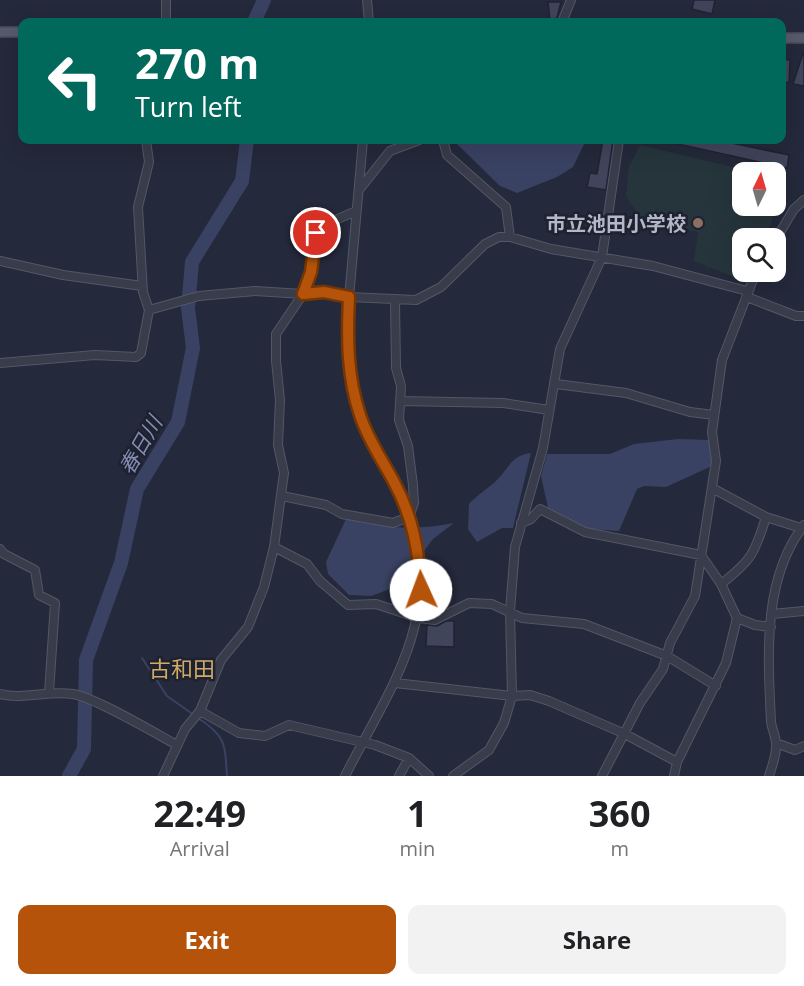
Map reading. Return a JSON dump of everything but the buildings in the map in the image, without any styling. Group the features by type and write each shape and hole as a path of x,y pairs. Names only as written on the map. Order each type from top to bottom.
{"main road":[{"path":"0,32 18,32"},
{"path":"786,38 804,38"}],"street":[{"path":"166,0 166,18"},
{"path":"368,0 369,18"},
{"path":"563,18 570,0"},
{"path":"0,363 95,355 136,357 141,353 149,310 142,286 138,207 149,162 147,144"},
{"path":"345,776 394,683 418,618 420,561 409,517 396,487 367,434 351,383 346,341 363,144"},
{"path":"359,190 390,151 408,144"},
{"path":"444,144 447,155 506,207 510,237"},
{"path":"453,776 489,750 504,723 512,696 510,611 515,547 543,448 560,349 602,257 619,144"},
{"path":"783,228 794,209 804,200"},
{"path":"163,776 185,729 200,711 221,660 248,627 264,587 274,547 284,473 278,445 280,400 276,334 303,294 311,272 316,233 324,225 356,211"},
{"path":"149,310 199,296 255,291 303,294 324,292 349,297 395,301 416,300 441,287 485,244 499,237 510,237 551,249 653,266 747,294 796,316 804,316"},
{"path":"0,261 63,275 142,286"},
{"path":"602,776 640,703 663,669 670,643 694,596 716,461 712,432 722,360 752,282"},
{"path":"282,496 326,505 342,514 393,523 409,517 414,503 413,485 408,446 399,420 401,386 396,368 395,301"},
{"path":"555,384 626,393 690,412 714,415"},
{"path":"401,401 503,403 549,410"},
{"path":"712,488 766,517 803,526 790,545 775,585 771,627 771,725 776,743 769,776"},
{"path":"521,522 531,519 540,509 585,532 700,555 721,584 737,618 726,663 677,762 674,776"},
{"path":"721,584 745,566 758,543 766,517"},
{"path":"274,547 307,564 320,581 348,605 376,604 418,618 435,620 469,603 492,604 522,618 584,624 667,656 716,686"},
{"path":"0,549 4,554 35,570 39,595 55,603 49,693"},
{"path":"772,614 804,611"},
{"path":"737,618 755,625 771,627"},
{"path":"394,683 512,696 530,695 549,700 625,734 677,762"},
{"path":"0,694 15,698 49,693 75,694 177,745"},
{"path":"200,711 239,733 266,736 289,725 362,742 409,758 429,776"},
{"path":"776,743 795,750 804,746"},
{"path":"399,776 409,758"}],"shaded area":[{"path":"640,145 732,167 732,216 773,216 769,228 732,228 732,276 694,261 698,232 643,222 626,196 629,167"}],"water":[{"path":"457,144 584,144 573,167 557,177 517,193 500,186"},
{"path":"678,439 709,440 712,466 666,487 644,486 637,489 619,531 588,529 548,508 541,476 547,454 610,454 634,444"},
{"path":"531,453 513,528 502,528 477,542 468,529 469,504 495,482 514,460"},
{"path":"346,519 374,525 400,527 426,527 454,523 433,539 412,567 390,589 371,596 349,595 328,574 326,562"}],"waterway":[{"name":"春日川","path":"256,18 264,0"},
{"name":"春日川","path":"69,776 84,749 86,660 121,563 137,489 178,422 193,348 188,308 192,262 242,181 247,144"},
{"path":"142,658 167,696 194,715"},
{"path":"198,718 219,736 226,756 227,776"}],"place":[{"name":"市立池田小学校","path":"698,223"}],"district":[{"name":"古和田","path":"182,668"}],"route":[{"path":"316,233 311,272 303,294 324,292 349,297 346,341 351,383 360,417 409,517 417,542 421,590"}]}
